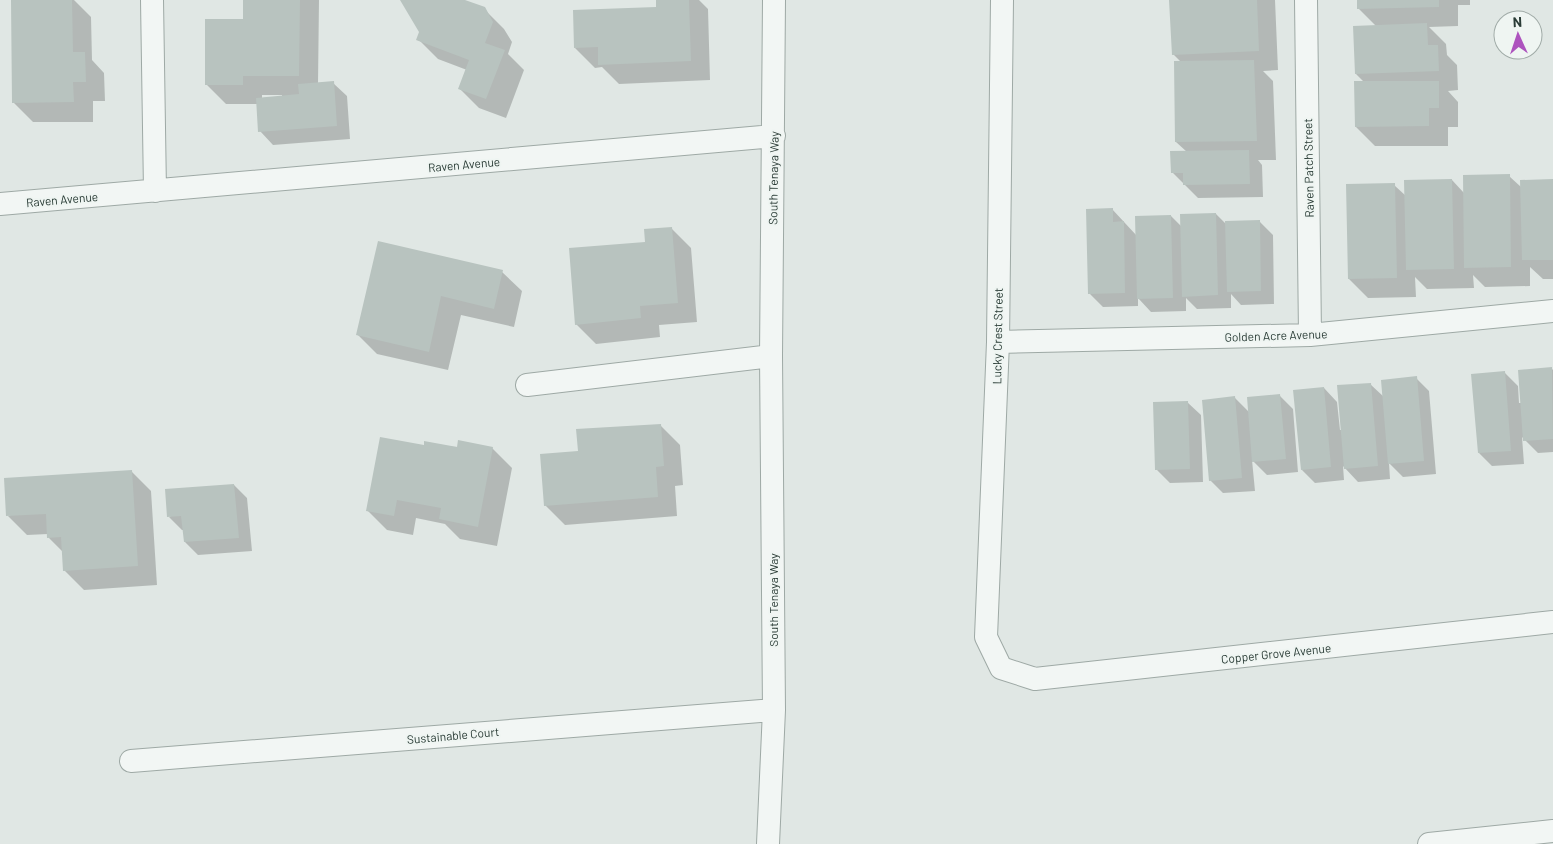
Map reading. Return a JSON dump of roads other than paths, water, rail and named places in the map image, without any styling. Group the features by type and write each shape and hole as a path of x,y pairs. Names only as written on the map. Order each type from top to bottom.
{"street":[{"path":"152,0 154,191"},
{"name":"South Tenaya Way","path":"768,844 774,710 771,356 774,0"},
{"name":"Lucky Crest Street","path":"1001,668 986,637 998,342 1002,0"},
{"name":"Raven Patch Street","path":"1306,0 1310,335"},
{"name":"Raven Avenue","path":"0,204 774,136"},
{"name":"Golden Acre Avenue","path":"998,342 1310,335 1553,311"},
{"path":"527,386 771,356"},
{"name":"Copper Grove Avenue","path":"1001,668 1035,679 1553,622"},
{"name":"Sustainable Court","path":"131,761 774,710"},
{"path":"1429,844 1553,831"}]}
